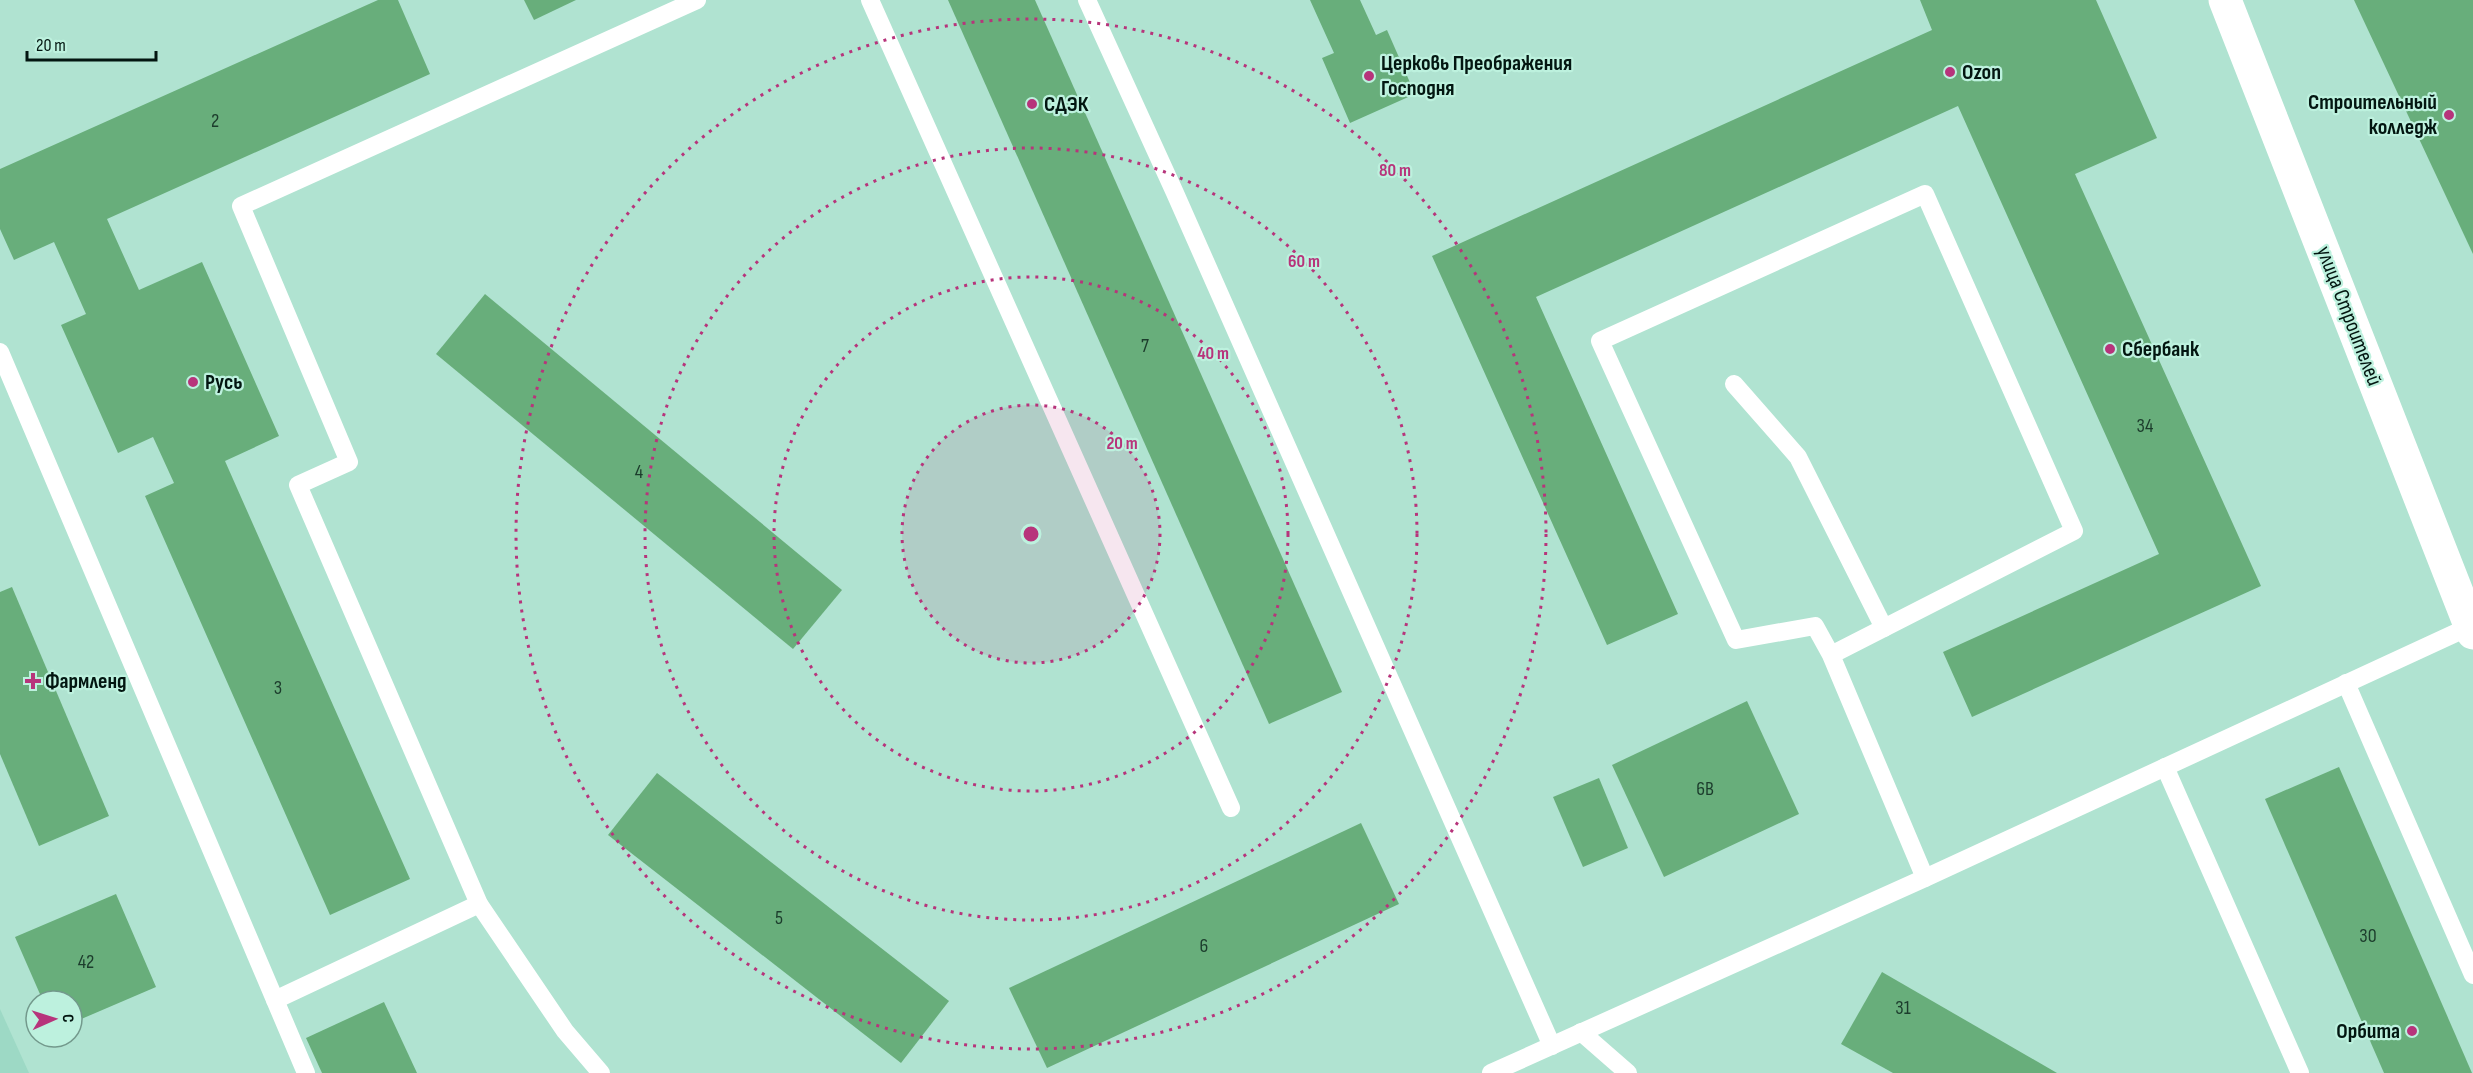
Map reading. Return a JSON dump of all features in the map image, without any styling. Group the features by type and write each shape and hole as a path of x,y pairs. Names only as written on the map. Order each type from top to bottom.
{"street":[{"name":"улица Строителей","path":"2225,0 2472,628"}],"lane":[{"path":"601,1073 565,1031 480,904 298,485 349,462 241,206 697,0"},
{"path":"870,0 1231,808"},
{"path":"1087,0 1185,215 1552,1046"},
{"path":"1831,655 2074,531 1925,194 1600,341 1736,640 1815,626 1831,655 1925,878"},
{"path":"0,352 306,1073"},
{"path":"1734,384 1798,457 1884,628"},
{"path":"1491,1073 1925,878 2346,683 2472,628"},
{"path":"2346,683 2473,975"},
{"path":"2165,767 2300,1073"},
{"path":"274,1000 480,904"},
{"path":"1581,1032 1628,1073"}],"shaded area":[{"path":"0,1009 29,1073 0,1073"}],"building":[{"path":"378,0 398,0 430,74 107,219 139,290 202,262 279,436 225,461 410,879 330,915 145,496 174,483 153,437 118,453 61,325 86,314 54,242 14,260 0,229 0,169"},
{"path":"524,0 576,0 534,20"},
{"path":"948,0 1035,0 1342,692 1269,724"},
{"name":"Церковь Преображения Господня","path":"1310,0 1360,0 1376,35 1387,30 1415,94 1350,123 1322,58 1334,53"},
{"path":"1920,0 2096,0 2157,138 2075,174 2261,586 1972,717 1943,652 2159,554 1958,106 1536,297 1678,614 1607,645 1432,256 1932,30"},
{"path":"2354,0 2473,0 2473,254"},
{"path":"485,294 842,590 793,649 436,354"},
{"path":"12,587 109,816 39,846 0,754 0,592"},
{"path":"1747,701 1799,814 1664,877 1612,765"},
{"path":"2339,767 2472,1073 2384,1073 2265,799"},
{"path":"657,773 949,1001 901,1063 608,835"},
{"path":"1599,778 1628,848 1583,867 1553,797"},
{"path":"1361,823 1399,904 1047,1068 1009,988"},
{"path":"116,894 156,987 84,1018 84,989 38,989 15,937"},
{"path":"1882,972 2057,1073 1893,1073 1841,1044"},
{"path":"384,1002 417,1073 322,1073 306,1038"}],"place":[{"name":"Ozon","path":"1950,72"},
{"name":"Церковь Преображения Господня","path":"1369,76"},
{"name":"СДЭК","path":"1032,104"},
{"name":"Строительный колледж","path":"2449,115"},
{"name":"Сбербанк","path":"2110,349"},
{"name":"Русь","path":"193,382"},
{"name":"Фармленд","path":"33,681"},
{"name":"Орбита","path":"2412,1031"}]}
